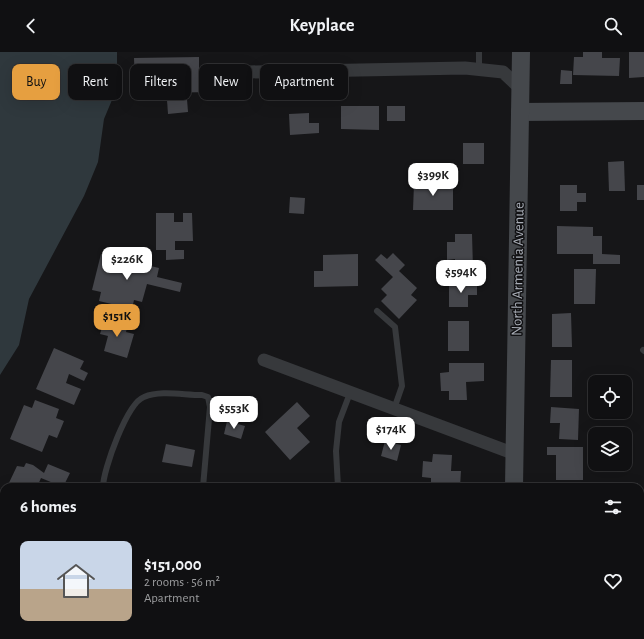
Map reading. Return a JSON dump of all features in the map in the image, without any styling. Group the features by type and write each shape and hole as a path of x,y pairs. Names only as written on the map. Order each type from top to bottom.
{"main road":[{"name":"North Armenia Avenue","path":"514,483 521,52"},
{"path":"520,112 644,111"}],"street":[{"path":"252,72 478,69 503,72 520,88"},
{"path":"264,360 514,454"}],"lane":[{"path":"478,69 479,52"},
{"path":"377,311 396,327 402,386 394,409"},
{"path":"338,483 336,451 339,422 350,393"},
{"path":"104,483 106,463 132,409 142,397 156,394 202,395 208,397 210,407 203,483"}],"shaded area":[{"path":"0,52 117,52 117,64 68,64 68,100 112,100 104,119 98,162 84,196 29,299 19,345 0,375"}],"building":[{"path":"583,52 602,52 602,58 620,58 619,76 573,75 574,57 583,57"},
{"path":"629,52 644,52 644,77 629,78"},
{"path":"199,57 199,92 191,92 191,64 134,64 134,58"},
{"path":"561,70 572,71 572,84 560,84"},
{"path":"167,100 187,100 188,112 168,114"},
{"path":"341,106 379,106 379,130 341,129"},
{"path":"387,106 405,106 405,121 387,121"},
{"path":"309,113 309,123 319,123 319,133 290,135 289,114"},
{"path":"463,143 484,143 484,164 463,164"},
{"path":"624,161 625,191 609,191 608,162"},
{"path":"414,184 453,184 453,210 413,210"},
{"path":"560,185 577,185 577,193 586,193 586,202 577,202 577,211 560,211"},
{"path":"637,185 644,185 644,200 637,200"},
{"path":"290,197 305,198 304,214 289,213"},
{"path":"156,213 174,213 174,222 183,222 183,213 192,213 193,241 175,241 175,250 184,250 184,259 166,260 166,250 156,250"},
{"path":"557,226 593,227 593,236 602,236 602,254 620,255 620,264 593,264 593,254 557,254"},
{"path":"455,234 472,234 473,268 455,268 455,259 447,260 447,242 455,242"},
{"path":"393,253 405,265 399,271 417,288 411,295 417,300 399,319 381,301 387,295 381,289 393,277 375,260 381,254 387,259"},
{"path":"101,254 159,268 157,277 182,283 180,292 147,284 142,302 134,300 132,309 99,301 101,292 92,290"},
{"path":"358,254 358,286 314,287 314,271 323,271 323,255"},
{"path":"574,269 596,269 595,304 574,304"},
{"path":"449,284 477,284 477,295 468,295 468,307 449,307"},
{"path":"571,313 572,347 552,347 552,314"},
{"path":"105,318 128,324 126,332 134,334 127,358 104,351 108,336 100,334"},
{"path":"448,321 469,321 469,351 448,351"},
{"path":"54,348 84,361 80,369 88,373 84,381 69,374 66,383 81,389 74,405 36,389"},
{"path":"551,360 572,360 572,397 550,397"},
{"path":"449,363 484,363 484,381 466,382 467,400 449,400 449,391 441,391 440,373 449,372"},
{"path":"35,400 59,409 56,418 64,421 57,438 49,435 42,452 10,439 24,405 32,408"},
{"path":"297,402 310,416 297,428 310,442 290,460 265,432"},
{"path":"551,407 579,409 578,440 559,439 560,423 550,423"},
{"path":"227,421 245,426 241,439 224,434"},
{"path":"385,441 401,445 397,461 381,456"},
{"path":"166,444 195,450 192,467 162,462"},
{"path":"547,447 583,447 583,480 556,480 556,455 547,455"},
{"path":"433,454 452,455 451,471 461,471 460,483 431,483 431,478 422,477 423,461 432,462"},
{"path":"26,463 33,465 44,473 48,464 70,473 65,483 53,483 41,478 39,483 9,483 17,466 24,467"}]}
